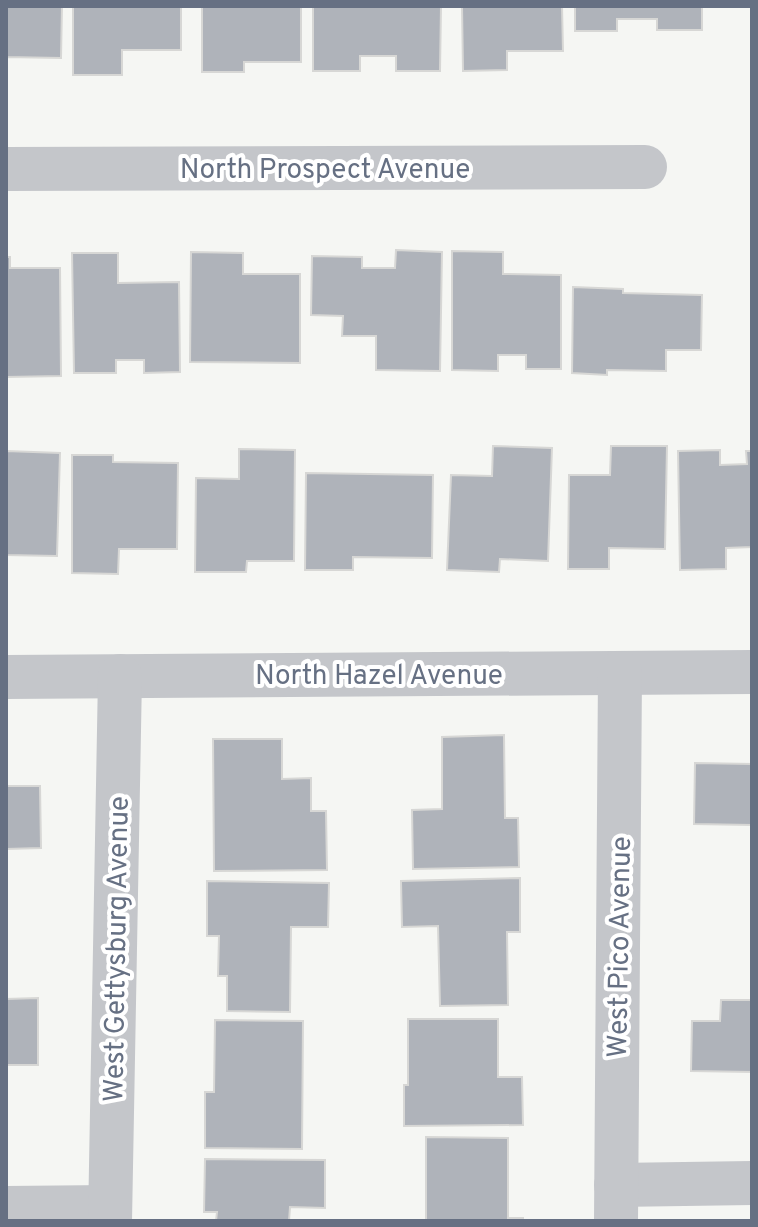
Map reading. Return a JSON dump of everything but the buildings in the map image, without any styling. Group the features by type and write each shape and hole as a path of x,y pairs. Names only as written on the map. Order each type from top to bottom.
{"street":[{"name":"North Prospect Avenue","path":"6,169 645,167"},
{"name":"North Hazel Avenue","path":"6,677 752,672"},
{"name":"West Pico Avenue","path":"616,1203 620,673"},
{"name":"West Gettysburg Avenue","path":"110,1214 120,676"},
{"path":"616,1203 752,1183"},
{"path":"6,1208 110,1214"}]}
